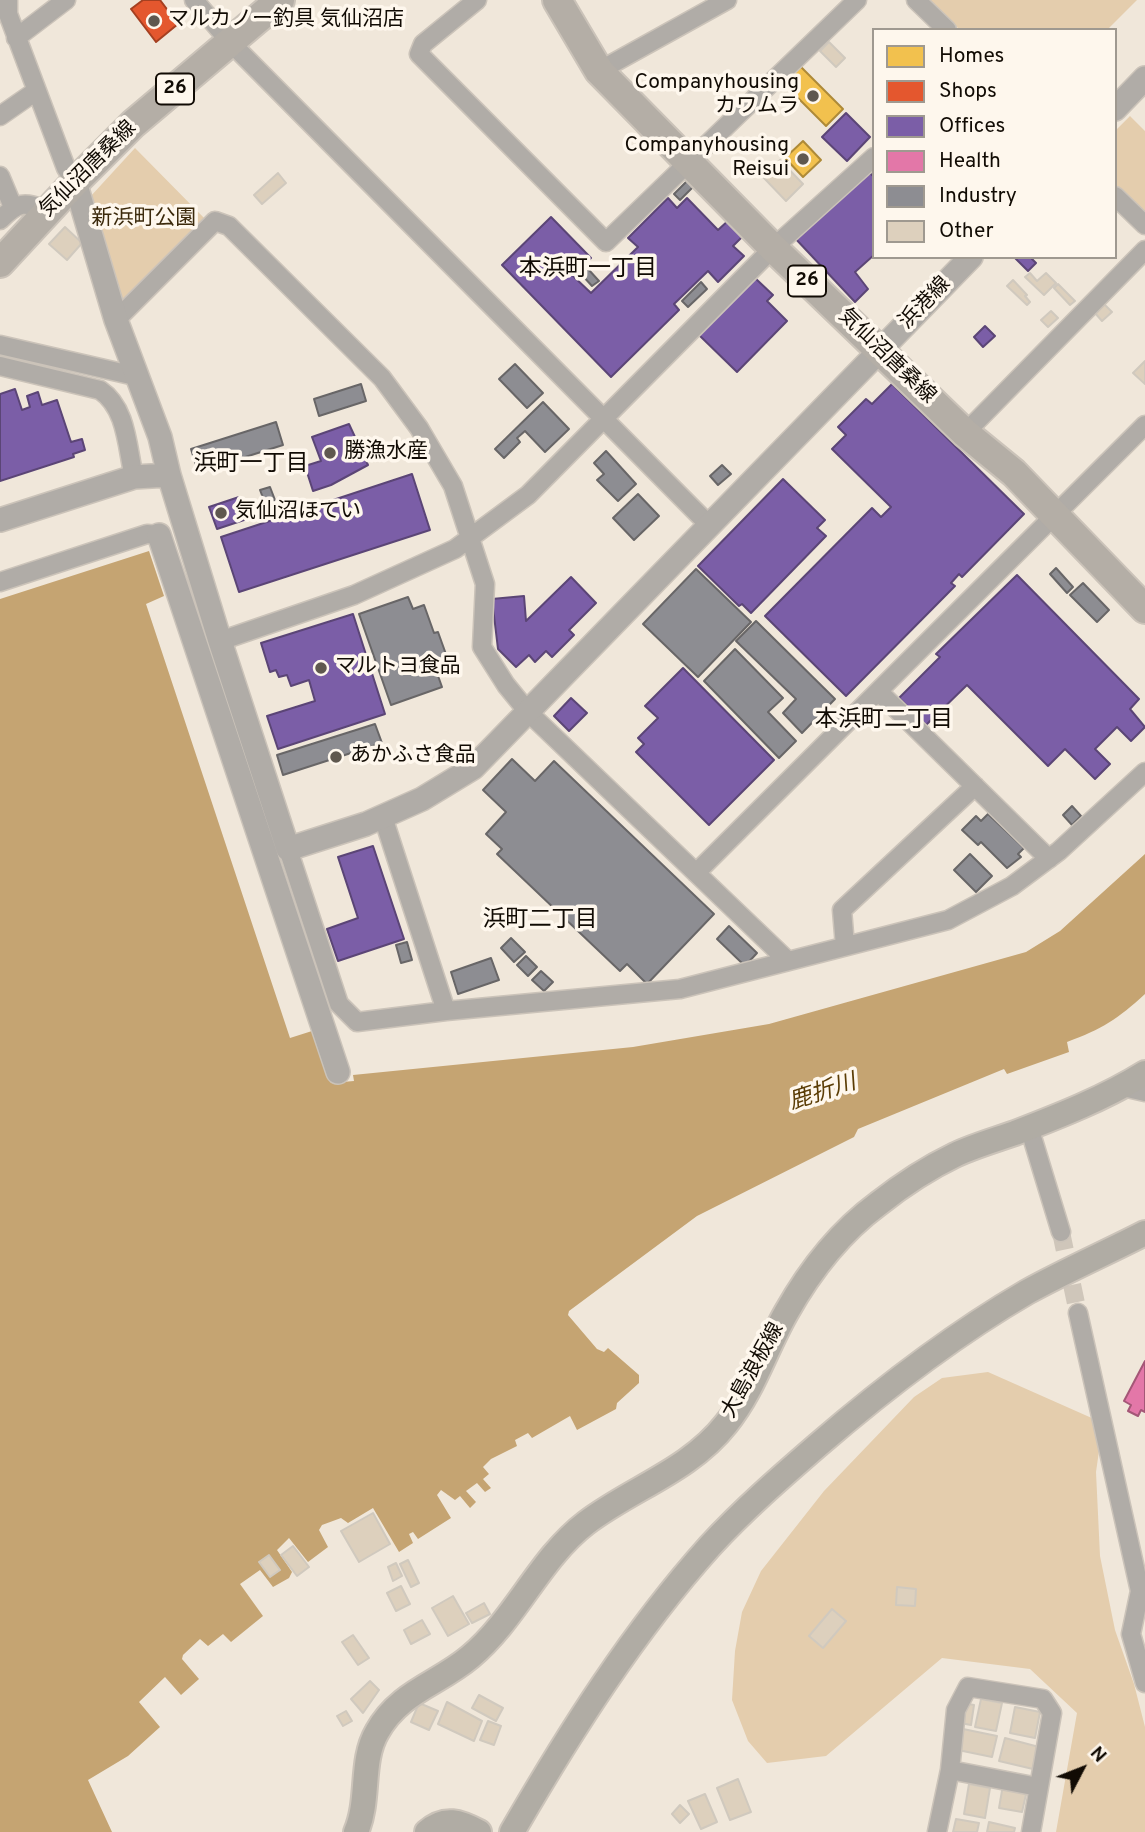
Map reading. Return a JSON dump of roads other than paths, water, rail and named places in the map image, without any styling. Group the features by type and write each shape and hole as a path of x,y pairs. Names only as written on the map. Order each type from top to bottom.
{"main road":[{"name":"気仙沼唐桑線","path":"0,263 133,124 280,0"},
{"name":"気仙沼唐桑線","path":"557,0 599,71 773,248 965,433 1014,473 1145,609"},
{"name":"大島浪板線","path":"356,1832 364,1815 368,1760 376,1733 400,1702 469,1658 493,1633 564,1541 589,1521 681,1465 709,1444 727,1424 746,1395 785,1314 811,1273 839,1240 876,1205 914,1178 956,1155 1134,1089 1145,1073"},
{"path":"512,1832 567,1739 656,1612 711,1546 776,1482 858,1411 940,1350 1027,1293 1145,1233"},
{"path":"427,1832 443,1822 453,1821 479,1832"}],"street":[{"path":"8,0 8,14 16,38 66,168 75,182 116,320 160,437 219,641 339,1004 357,1023 446,1011 680,989 948,920 1012,886 1049,859 1145,772"},
{"path":"16,38 66,0"},
{"path":"194,0 230,42 709,525"},
{"path":"477,0 423,44 419,54 606,242 856,0"},
{"path":"599,71 727,0"},
{"path":"916,0 945,28"},
{"path":"1117,106 1145,78"},
{"path":"0,116 36,91"},
{"path":"219,641 354,596 455,549 470,538 528,495 773,248 872,159"},
{"path":"0,176 6,214 26,203 48,210"},
{"path":"1117,197 1145,225"},
{"path":"116,320 215,220 229,226 382,378 419,428 453,486 485,584 482,647 506,685 528,712 788,961"},
{"path":"965,433 1145,250"},
{"name":"浜港線","path":"288,849 383,817 422,799 473,768 969,259"},
{"path":"0,345 135,376"},
{"path":"0,366 100,390 112,398 120,411 134,477"},
{"path":"696,873 1145,425"},
{"path":"0,520 134,477 169,475"},
{"path":"0,583 147,534 159,535 338,1072"},
{"path":"879,692 1049,859"},
{"path":"845,946 842,909 975,786"},
{"path":"383,817 446,1011"},
{"path":"1029,1127 1061,1232"},
{"path":"1078,1313 1140,1591 1131,1634 1145,1684"},
{"path":"937,1832 950,1770 956,1710 968,1687 1043,1699 1052,1713 1031,1832"},
{"path":"950,1770 1038,1787"}],"water":[{"name":"鹿折川","path":"149,551 164,596 146,604 290,1038 312,1031 331,1083 354,1081 353,1075 633,1047 769,1024 1026,952 1060,931 1145,854 1145,994 1109,1023 1067,1042 1069,1052 1007,1074 1004,1069 858,1129 854,1137 697,1216 569,1311 568,1315 597,1349 604,1352 608,1348 639,1375 639,1383 617,1403 616,1409 577,1430 570,1416 532,1438 528,1433 515,1440 517,1446 491,1459 483,1467 489,1474 483,1479 491,1488 485,1492 477,1483 466,1491 476,1502 470,1508 460,1496 455,1500 441,1490 437,1495 451,1518 418,1539 413,1532 409,1534 413,1543 399,1552 373,1508 348,1523 341,1518 322,1525 319,1530 328,1547 308,1562 289,1538 277,1550 292,1572 289,1578 273,1587 260,1570 240,1584 263,1616 231,1642 223,1634 208,1646 200,1639 182,1659 199,1679 181,1695 165,1677 139,1702 160,1727 128,1756 88,1780 112,1832 0,1832 0,599"}],"tunnel":[{"path":"1061,1232 1078,1313"}],"place":[{"name":"マルカノー釣具 気仙沼店","path":"154,21"},
{"name":"Companyhousing カワムラ","path":"813,96"},
{"name":"Companyhousing Reisui","path":"803,159"},
{"name":"勝漁水産","path":"330,453"},
{"name":"気仙沼ほてい","path":"221,513"},
{"name":"マルトヨ食品","path":"321,668"},
{"name":"あかふさ食品","path":"336,757"}],"district":[{"name":"本浜町一丁目","path":"588,270"},
{"name":"浜町一丁目","path":"251,465"},
{"name":"本浜町二丁目","path":"884,721"},
{"name":"浜町二丁目","path":"540,921"}],"park label":[{"name":"新浜町公園","path":"144,220"}]}
